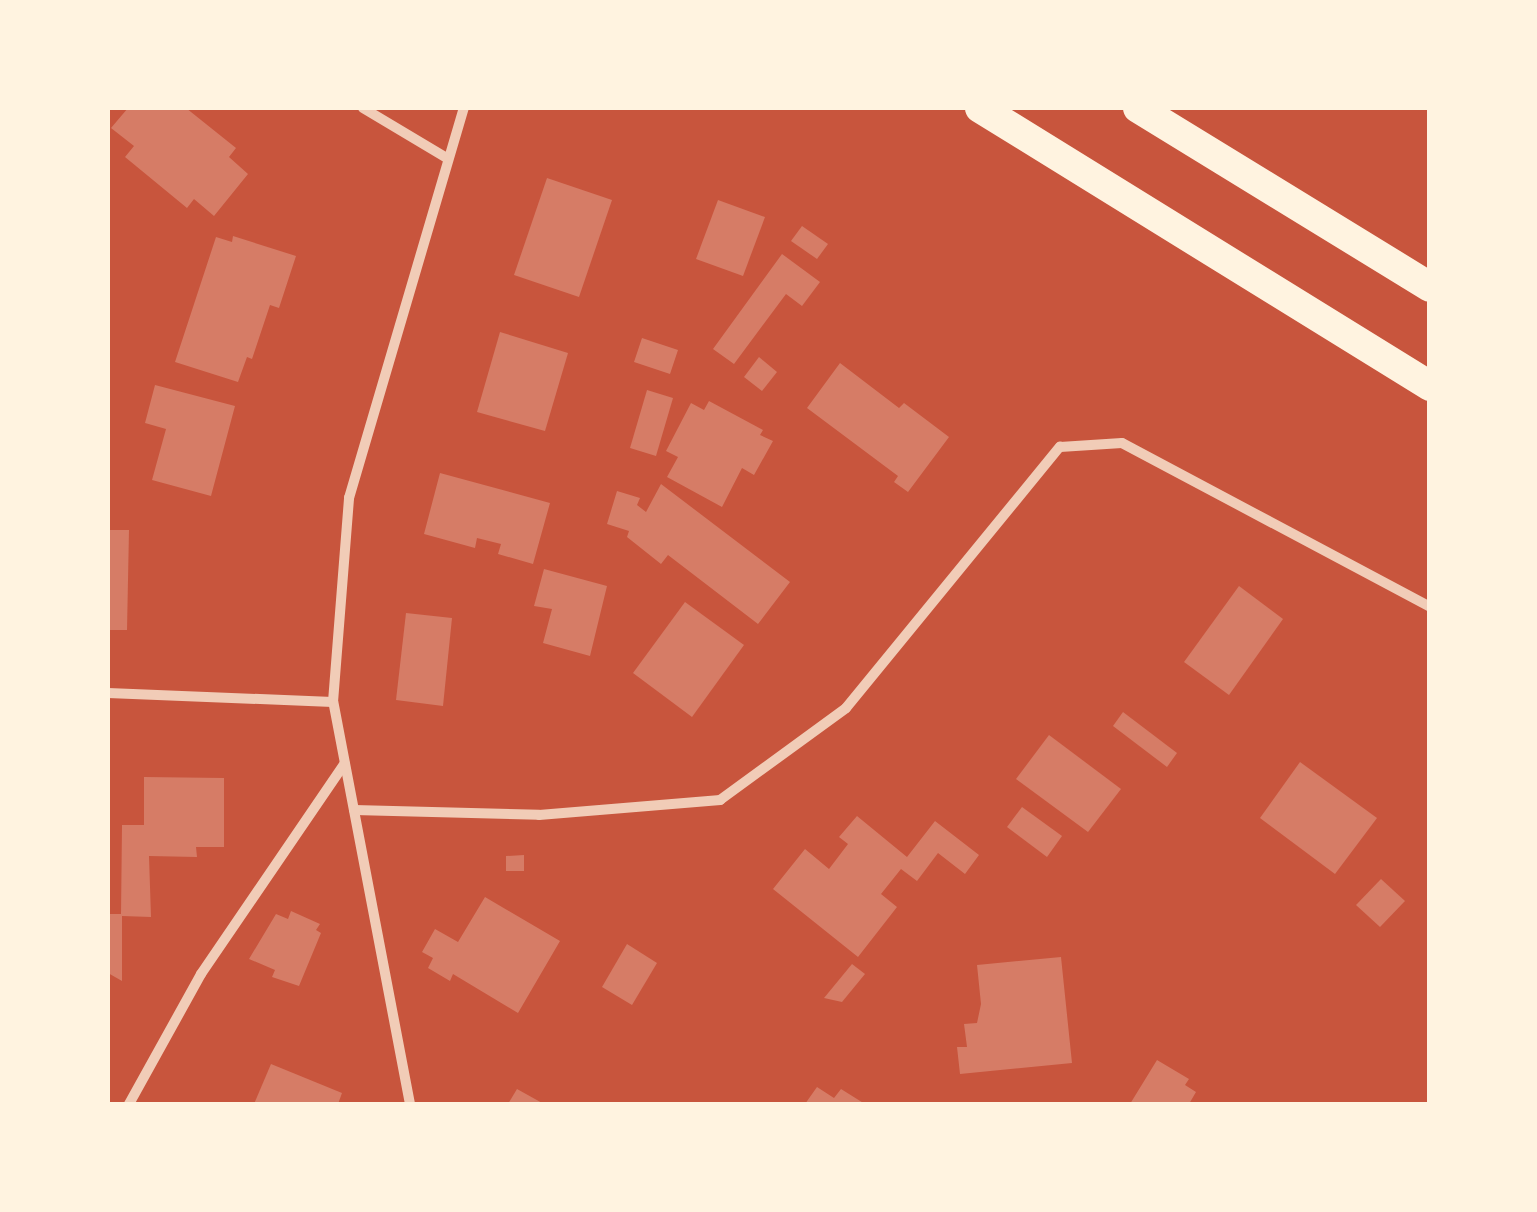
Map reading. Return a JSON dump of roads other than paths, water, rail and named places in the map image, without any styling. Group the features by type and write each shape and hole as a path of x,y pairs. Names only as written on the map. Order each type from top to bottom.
{"highway":[{"path":"980,108 1430,386"},
{"path":"1138,108 1430,287"}],"street":[{"path":"364,108 447,158"},
{"path":"410,1104 333,702 349,498 464,108"},
{"path":"354,810 538,815 720,800 846,708 1060,447 1122,444 1430,607"},
{"path":"108,693 333,702"},
{"path":"129,1104 202,974 344,763"}]}
